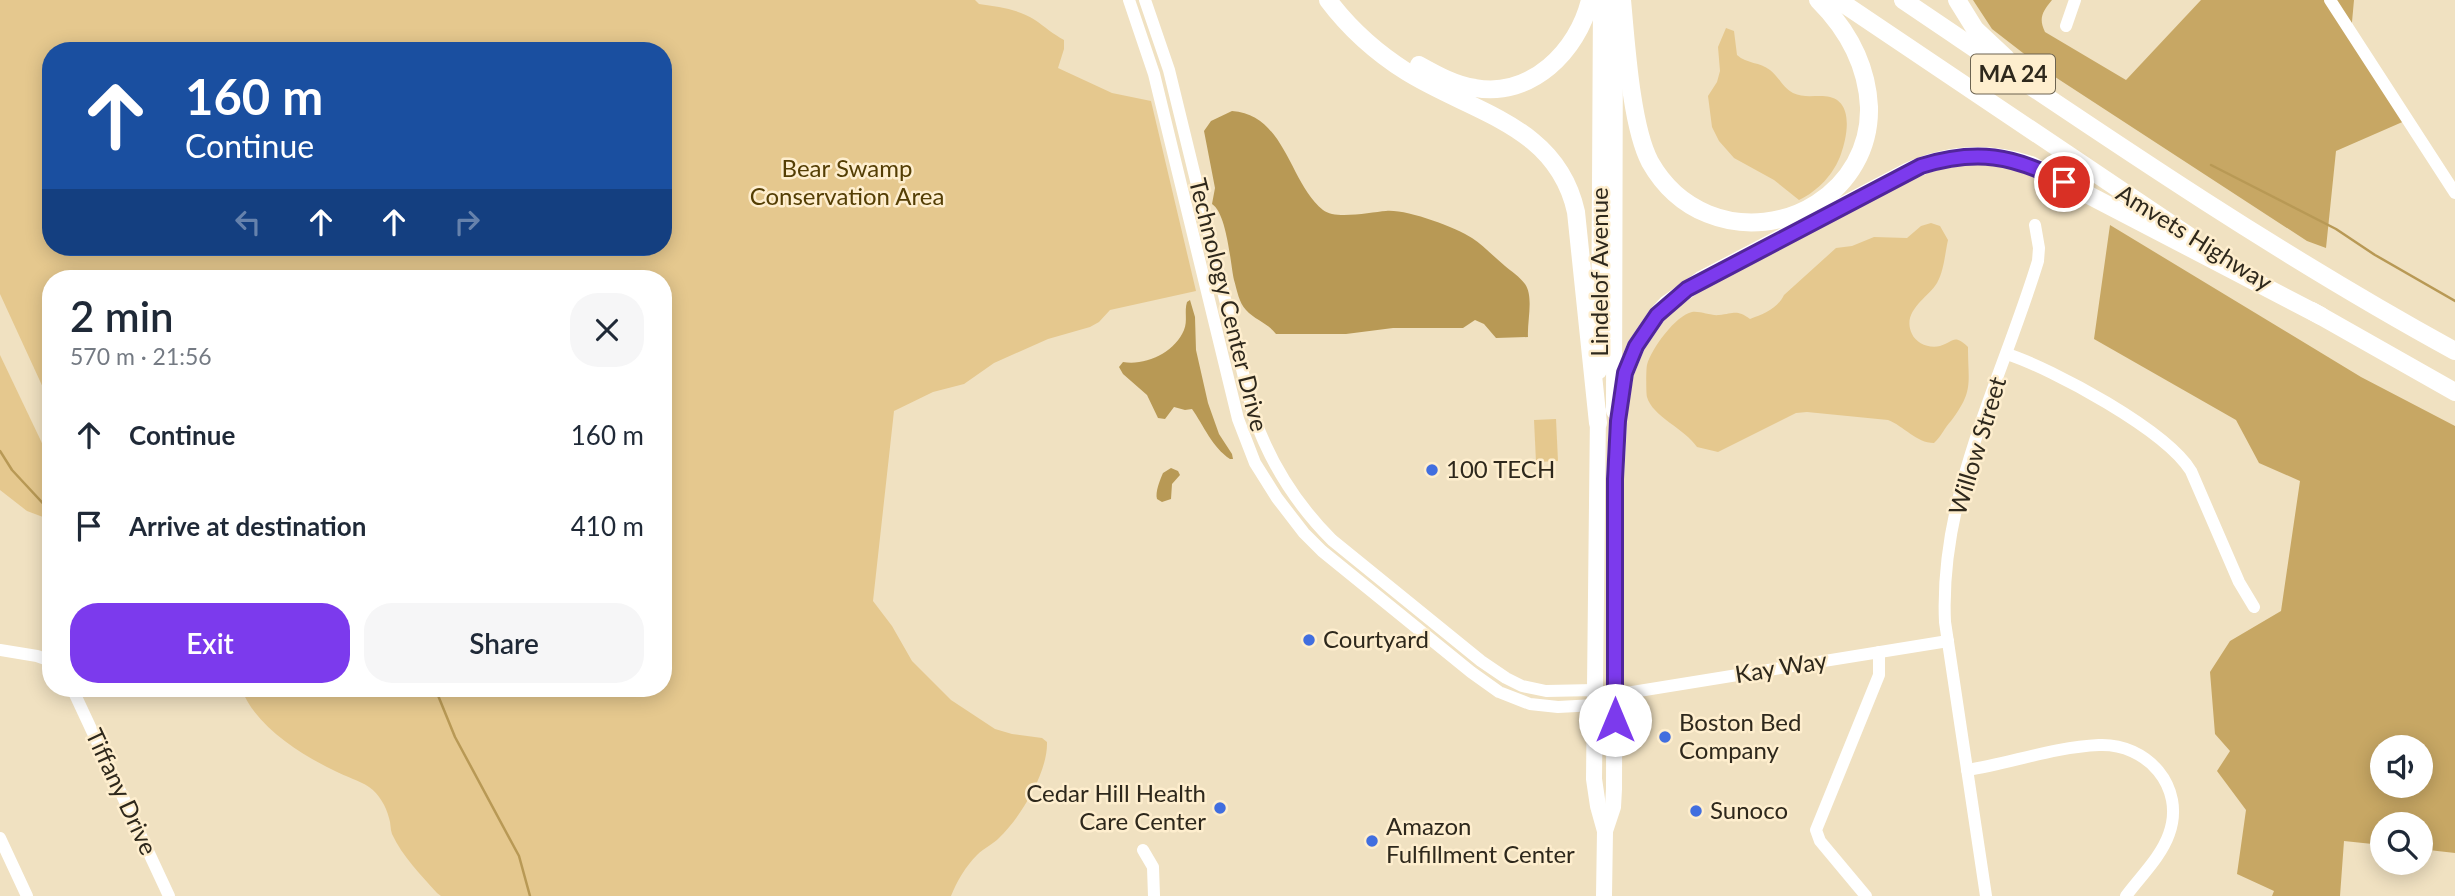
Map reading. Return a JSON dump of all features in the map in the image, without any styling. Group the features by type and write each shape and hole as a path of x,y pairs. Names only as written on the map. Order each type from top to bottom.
{"highway":[{"path":"1328,0 1357,33 1389,60 1519,131 1536,142 1555,162 1571,191 1576,212 1598,423"},
{"path":"1343,0 1366,24 1413,62 1461,85 1490,90 1525,82 1556,61 1579,30 1590,0"},
{"path":"1622,0 1636,112 1650,161 1672,191 1697,209 1734,222 1759,224 1790,218 1821,203 1848,174 1863,144 1869,109 1864,75 1858,56 1843,29 1818,0"},
{"name":"Amvets Highway","path":"1838,0 2137,202 2321,316 2455,392"},
{"name":"Amvets Highway","path":"1903,0 2122,148 2292,257 2455,351"},
{"path":"1957,0 1967,18 1985,40 2122,148"},
{"path":"1615,479 1619,407 1625,373 1643,333 1667,304 1714,274 1907,172 1943,159 1975,155 1999,157 2031,166 2321,316"}],"main road":[{"name":"Lindelof Avenue","path":"1601,0 1595,755 1596,797 1605,831"},
{"name":"Lindelof Avenue","path":"1605,831 1613,807 1615,748 1615,0"},
{"path":"1604,896 1605,831"}],"street":[{"name":"Technology Center Drive","path":"1129,0 1152,66 1238,419 1255,463 1276,498 1322,551 1499,692 1530,704 1558,707 1595,697 1615,695"},
{"name":"Technology Center Drive","path":"1145,0 1166,62 1252,414 1269,456 1289,490 1332,540 1497,673 1533,689 1595,697"},
{"path":"2066,26 2074,0"},
{"path":"2330,0 2455,193"},
{"name":"Willow Street","path":"1986,896 1948,641 1944,604 1945,580 1958,496 2038,261 2035,225"},
{"path":"2007,354 2036,365 2112,407 2153,434 2181,457 2191,471 2239,582 2255,607"},
{"name":"Kay Way","path":"1615,695 1948,641"},
{"path":"0,650 42,658"},
{"path":"1866,896 1820,841 1816,830 1879,675 1879,652"},
{"name":"Tiffany Drive","path":"76,697 169,896"},
{"path":"1966,770 2090,746 2118,746 2142,755 2158,769 2169,787 2173,808 2171,828 2164,845 2126,896"},
{"path":"0,838 27,896"},
{"path":"1143,850 1153,867 1154,896"}],"green space":[{"name":"Bear Swamp Conservation Area","path":"0,0 975,0 979,4 1022,13 1064,40 1058,68 1112,93 1151,101 1196,291 1110,310 1090,327 1048,339 994,363 964,384 933,392 894,411 873,601 892,626 912,661 951,700 995,729 1042,738 1047,742 1043,767 1024,806 999,838 969,864 951,896 441,896 401,850 392,834 386,809 376,793 308,756 280,737 257,715 246,697 672,697 672,270 42,270 42,385 0,294"},
{"path":"1726,28 1734,31 1737,55 1770,70 1790,91 1798,95 1838,100 1846,113 1846,130 1838,161 1813,192 1799,200 1774,180 1734,158 1719,141 1712,127 1708,96 1720,71 1718,47"},
{"path":"1931,223 1940,226 1948,240 1937,283 1910,318 1912,334 1927,346 1936,347 1960,340 1968,347 1969,370 1963,402 1934,443 1921,440 1888,420 1807,412 1796,413 1718,452 1697,447 1650,404 1646,386 1649,358 1665,334 1686,314 1735,313 1750,319 1774,307 1836,248 1852,246 1874,237 1907,238 1921,226"},
{"path":"0,355 42,443 42,517 27,511 0,490"},
{"path":"1556,419 1558,461 1536,462 1534,420"}],"shaded area":[{"path":"1973,0 2052,0 2042,15 2045,32 2126,80 2201,0 2354,0 2351,33 2407,120 2336,151 2326,248 2307,241 2049,73 1992,29"},
{"path":"1232,111 1250,115 1264,124 1276,137 1302,184 1323,210 1336,215 1386,211 1405,213 1443,224 1476,241 1528,289 1528,337 1496,338 1484,324 1475,320 1463,328 1393,328 1346,334 1276,334 1244,307 1238,296 1224,227 1217,209 1212,204 1215,188 1204,131 1211,121"},
{"path":"2110,225 2361,377 2455,426 2455,853 2433,850 2433,812 2370,812 2370,844 2344,841 2340,896 2272,896 2274,891 2237,874 2246,810 2217,771 2230,751 2215,734 2210,672 2230,641 2281,611 2300,481 2259,463 2236,420 2094,339"},
{"path":"1190,300 1195,317 1196,350 1208,403 1219,434 1233,459 1218,449 1192,409 1174,407 1165,419 1158,418 1147,395 1123,374 1119,367 1123,362 1141,362 1159,356 1174,345 1184,330 1186,305"},
{"path":"1171,468 1180,475 1172,484 1171,499 1162,502 1157,499 1158,486 1163,473"}],"waterway":[{"path":"2211,165 2336,229 2455,301"},
{"path":"0,451 12,470 42,502"},
{"path":"439,697 455,737 519,856 530,896"}],"place":[{"name":"100 TECH","path":"1432,470"},
{"name":"Courtyard","path":"1309,640"},
{"name":"Boston Bed Company","path":"1665,737"},
{"name":"Cedar Hill Health Care Center","path":"1220,808"},
{"name":"Sunoco","path":"1696,811"},
{"name":"Amazon Fulfillment Center","path":"1372,841"}],"route":[{"path":"1615,720 1615,479 1620,393 1629,360 1643,333 1657,315 1667,304 1702,280 1921,166 1943,159 1975,155 1999,157 2031,166 2064,182"}]}
